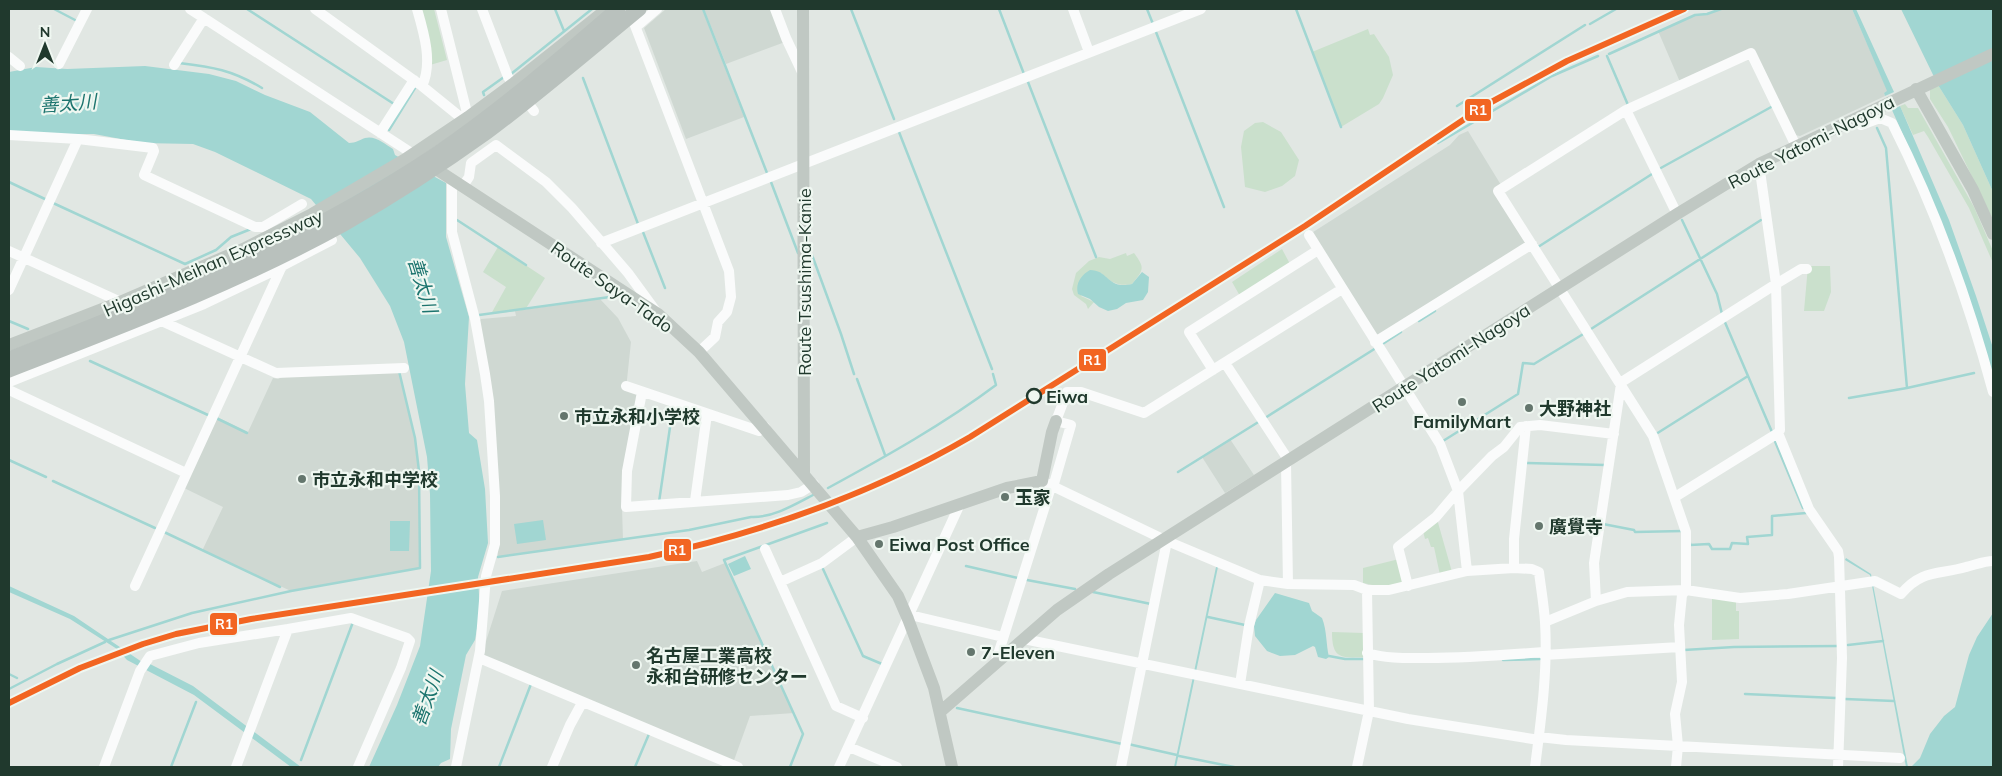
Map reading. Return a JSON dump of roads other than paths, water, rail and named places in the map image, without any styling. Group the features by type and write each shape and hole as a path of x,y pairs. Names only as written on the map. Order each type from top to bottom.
{"highway":[{"name":"Higashi-Meihan Expressway","path":"9,359 125,314 195,284 268,251 338,214 420,164 480,124 526,88 618,9"},
{"name":"Higashi-Meihan Expressway","path":"9,370 200,294 272,261 344,224 435,168 486,132 534,96 639,9"}],"main road":[{"path":"9,345 120,302 244,249 312,214 408,157 466,118 514,83 607,9"},
{"name":"Route Tsushima-Kanie","path":"804,9 804,473"},
{"name":"Route Yatomi-Nagoya","path":"940,712 1057,610 1109,574 1166,540 1677,214 1759,164 1993,54"},
{"path":"1920,88 1973,190 1993,234"},
{"name":"Route Saya-Tado","path":"408,157 452,179 658,314 700,352 804,473"},
{"path":"857,537 1007,488 1049,485 1052,432 1056,421"},
{"path":"804,473 857,537 898,596 909,617 934,688 952,767"}],"street":[{"path":"59,64 87,9"},
{"path":"315,9 466,118"},
{"path":"380,133 427,72 425,34 417,9"},
{"path":"441,9 466,118"},
{"path":"482,9 508,77 534,111"},
{"path":"629,9 729,271 730,304 727,312 718,322 715,337 700,352"},
{"path":"636,27 657,9"},
{"path":"775,9 804,76"},
{"path":"1073,9 1090,52"},
{"path":"601,242 702,200 804,164 1201,9"},
{"path":"174,66 197,12 380,133 408,157"},
{"path":"1676,767 1678,746 1675,714 1682,682 1679,625 1682,595 1686,590 1686,532 1654,436 1498,191 1626,110 1751,53 1796,146"},
{"path":"9,57 20,66"},
{"path":"1626,110 1677,214"},
{"path":"1856,118 1861,125 1880,118 1892,122 1930,204 1969,312 1993,392"},
{"path":"9,134 100,140 153,148 154,150 144,175 255,227 263,227 302,204"},
{"path":"9,290 78,139"},
{"path":"463,186 468,177 471,162 496,145 546,182 572,208 628,273 658,314"},
{"path":"1675,497 1780,430 1776,284 1759,164"},
{"path":"452,179 452,232 475,319 489,401 495,544 486,576 479,658 456,767"},
{"path":"1309,235 1440,444 1458,491 1467,571"},
{"path":"9,382 204,304 282,267 332,240"},
{"path":"1375,342 1532,244"},
{"path":"1213,370 1189,332 1318,250"},
{"path":"9,251 276,373 404,368"},
{"path":"135,586 282,267"},
{"path":"1596,601 1594,563 1621,383 1776,284 1801,269 1807,269"},
{"path":"1056,421 1067,392 1080,392 1144,414 1342,289"},
{"path":"1225,363 1288,462 1288,584"},
{"path":"626,386 759,431 765,427"},
{"path":"9,390 186,473"},
{"path":"642,392 627,471 626,507 788,495 801,492 814,484"},
{"path":"695,502 707,414"},
{"path":"1408,586 1398,548 1436,517 1458,491 1492,456 1504,447 1520,428 1540,425 1614,434"},
{"path":"1514,568 1514,539 1526,426"},
{"path":"1778,433 1809,510 1838,550 1842,658 1838,767"},
{"path":"995,664 1049,485 1166,540 1260,580 1288,584 1354,585 1367,590 1389,590 1467,571 1514,568 1532,569 1539,572 1545,622 1539,738 1535,767"},
{"path":"840,767 960,504"},
{"path":"780,582 822,563 857,537"},
{"path":"1120,767 1166,540"},
{"path":"765,549 836,706 863,718"},
{"path":"1545,622 1596,601 1627,592 1686,590 1740,598 1788,594 1872,582 1901,594 1907,586 1919,578 1934,572 1993,561"},
{"path":"1240,684 1249,626 1260,580"},
{"path":"1357,767 1370,711 1367,653 1367,590"},
{"path":"909,617 1003,637"},
{"path":"104,767 140,671 150,656 199,643 288,630 351,618 407,638 410,641 401,668 358,767"},
{"path":"236,767 288,630"},
{"path":"1024,639 1408,719 1539,738 1900,758"},
{"path":"1367,653 1379,657 1454,658 1680,647"},
{"path":"479,658 719,764 738,767"},
{"path":"552,767 570,725 582,703"},
{"path":"849,747 897,767"}],"water":[{"path":"1852,9 1856,9 1894,92 1885,96 1884,93 1887,91"},
{"path":"1901,9 1993,9 1993,192 1963,125 1938,85"},
{"name":"善太川","path":"145,66 209,74 236,81 265,95 310,112 349,143 369,137 380,140 393,149 395,155 446,183 446,237 469,317 465,384 469,433 477,440 485,489 488,543 478,577 480,612 475,640 466,655 451,729 450,759 441,763 438,767 369,767 397,705 420,646 431,571 430,494 427,457 404,342 390,306 360,258 311,199 215,152 193,144 142,143 94,134 9,131 9,72 36,67 67,69"},
{"path":"1900,106 1949,220 1976,296 1993,348 1993,378 1911,153 1892,110"},
{"path":"1090,270 1101,273 1113,282 1124,285 1132,284 1142,272 1149,277 1148,292 1143,300 1126,303 1117,309 1108,311 1099,307 1090,299 1078,294 1077,287 1080,280"},
{"path":"543,520 546,540 517,544 514,524"},
{"path":"390,521 410,521 409,551 390,551"},
{"path":"745,556 751,569 734,576 728,564"},
{"path":"1846,558 1871,574 1908,767 1906,767 1870,575 1845,560"},
{"path":"1216,567 1218,567 1176,767 1174,767"},
{"path":"9,586 74,616 142,662 150,664 193,686 301,767 291,767 194,695 127,660 117,649 70,619 9,592"},
{"path":"1275,593 1309,603 1312,611 1322,618 1329,657 1326,659 1318,657 1313,646 1295,655 1280,656 1267,651 1255,636 1254,626 1256,620"},
{"path":"1993,613 1993,767 1911,767 1920,758 1930,734 1944,716 1955,707 1969,655 1977,637"}],"waterway":[{"path":"54,9 77,21"},
{"path":"247,9 394,104"},
{"path":"555,9 564,31"},
{"path":"511,74 592,9"},
{"path":"703,9 767,173"},
{"path":"851,9 894,119"},
{"path":"999,9 1024,74"},
{"path":"1147,9 1153,24"},
{"path":"1296,9 1341,127"},
{"path":"1590,24 1616,9"},
{"path":"1609,54 1695,15 1707,14 1721,9"},
{"path":"1457,106 1585,25"},
{"path":"1156,32 1224,207"},
{"path":"1438,143 1552,76 1598,56"},
{"path":"1607,56 1628,105"},
{"path":"179,63 232,73 262,88"},
{"path":"484,95 483,92 504,77"},
{"path":"583,78 638,224"},
{"path":"1028,82 1096,257"},
{"path":"389,130 415,88"},
{"path":"1659,169 1773,106"},
{"path":"1877,128 1886,148 1907,388"},
{"path":"899,132 992,369"},
{"path":"1538,247 1652,174"},
{"path":"9,182 47,200"},
{"path":"771,182 798,253"},
{"path":"53,203 185,264 216,250 231,237 251,229"},
{"path":"457,220 526,265"},
{"path":"1682,220 1717,294 1722,314"},
{"path":"1591,329 1761,220"},
{"path":"643,232 665,288"},
{"path":"812,255 854,374"},
{"path":"479,315 617,296"},
{"path":"1419,321 1435,311"},
{"path":"1724,320 1772,432"},
{"path":"9,321 28,329"},
{"path":"1381,345 1401,332"},
{"path":"1443,441 1518,394 1523,363 1534,364 1585,333"},
{"path":"1265,418 1376,348"},
{"path":"90,361 208,415"},
{"path":"109,640 192,613 291,591 420,568 419,471 415,438 399,371"},
{"path":"1849,398 1907,388 1974,373"},
{"path":"828,488 914,440 956,413 996,385 993,374"},
{"path":"1656,434 1748,376"},
{"path":"857,379 885,455"},
{"path":"659,502 673,407"},
{"path":"216,418 247,433"},
{"path":"1178,472 1260,421"},
{"path":"1774,439 1803,508"},
{"path":"9,460 46,477"},
{"path":"1527,463 1605,465"},
{"path":"53,481 155,528"},
{"path":"498,557 689,530 759,517 783,510 813,495"},
{"path":"1690,543 1690,545 1709,544 1712,549 1730,549 1732,543 1748,544 1747,537 1772,535 1772,516 1806,513"},
{"path":"790,767 803,734 724,560 827,523"},
{"path":"1603,524 1634,530 1635,532 1683,531"},
{"path":"164,532 280,587"},
{"path":"966,566 1018,578"},
{"path":"823,569 863,656 882,664"},
{"path":"1027,580 1075,589"},
{"path":"1093,592 1151,604"},
{"path":"1208,617 1245,625"},
{"path":"301,760 353,622"},
{"path":"1848,645 1883,641"},
{"path":"9,689 105,642"},
{"path":"1684,650 1734,647 1838,646"},
{"path":"1329,656 1345,659 1365,659"},
{"path":"1503,660 1540,659"},
{"path":"9,674 17,678"},
{"path":"499,767 531,684"},
{"path":"1745,694 1836,698"},
{"path":"1845,699 1894,701"},
{"path":"171,767 196,702"},
{"path":"957,708 1122,744"},
{"path":"635,767 649,734"},
{"path":"1128,744 1177,755"},
{"path":"1179,756 1234,767"}],"place":[{"name":"Eiwa","path":"1034,396"},
{"name":"FamilyMart","path":"1462,402"},
{"name":"大野神社","path":"1529,408"},
{"name":"市立永和小学校","path":"564,416"},
{"name":"市立永和中学校","path":"302,479"},
{"name":"玉家","path":"1005,497"},
{"name":"廣覺寺","path":"1539,526"},
{"name":"Eiwa Post Office","path":"879,544"},
{"name":"7-Eleven","path":"971,652"},
{"name":"名古屋工業高校 永和台研修センター","path":"636,665"}]}
